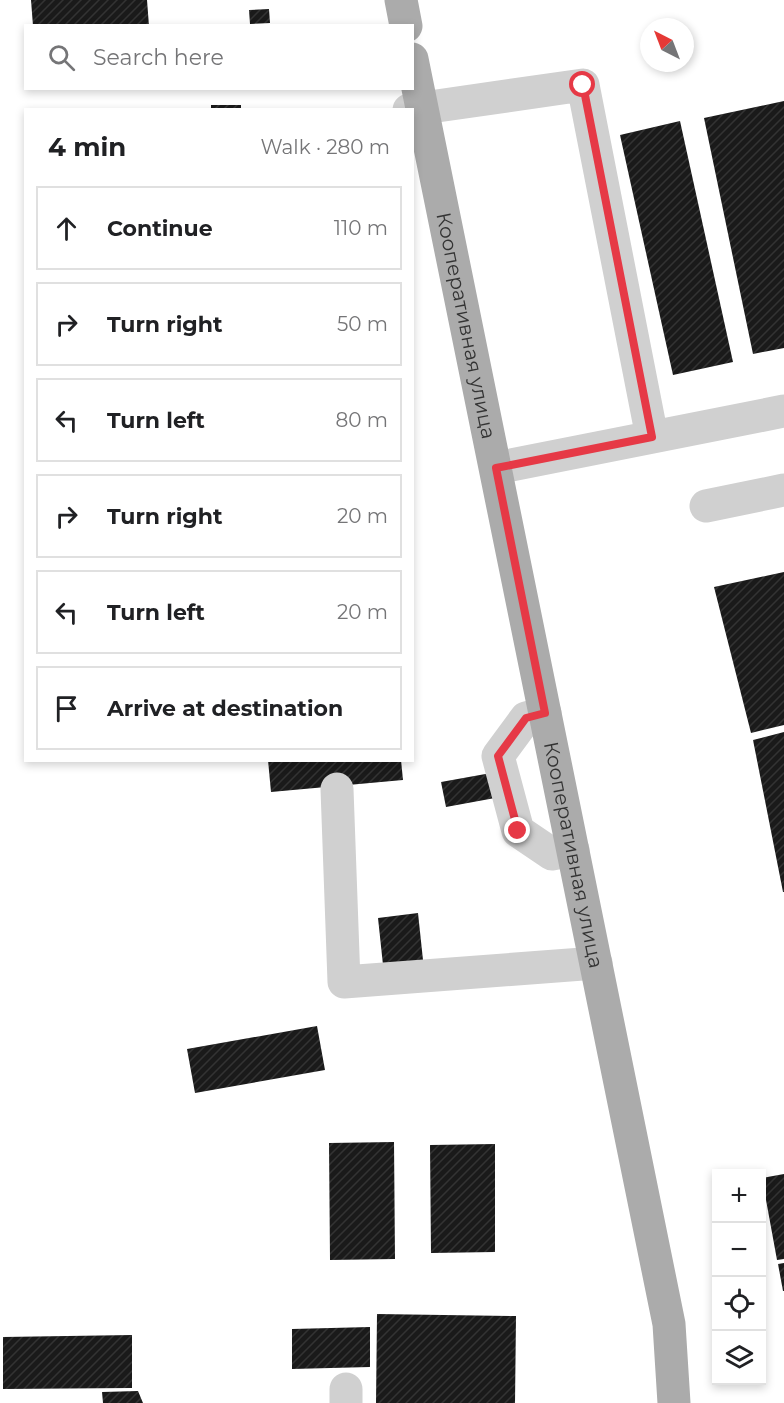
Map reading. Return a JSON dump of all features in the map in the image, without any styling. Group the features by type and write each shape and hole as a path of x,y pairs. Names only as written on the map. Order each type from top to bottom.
{"main road":[{"path":"401,0 406,24"},
{"name":"Кооперативная улица","path":"414,90 415,108 496,468 669,1324 674,1403"}],"lane":[{"path":"415,108 583,85 652,437"},
{"path":"496,468 784,411"},
{"path":"706,506 784,490"},
{"path":"545,713 526,718 498,756 518,831 552,854 573,850"},
{"path":"337,789 344,982 596,963"}],"building":[{"path":"31,0 147,0 149,24 33,24"},
{"path":"269,9 270,23 250,24 249,10"},
{"path":"784,101 784,348 753,354 704,118"},
{"path":"211,105 241,105 241,108 211,108"},
{"path":"680,121 733,362 673,375 620,135"},
{"path":"784,572 784,725 751,733 714,587"},
{"path":"784,732 784,892 783,892 753,740"},
{"path":"268,762 401,762 403,780 271,792"},
{"path":"491,773 495,798 446,807 441,782"},
{"path":"418,913 423,960 383,965 378,918"},
{"path":"317,1026 325,1070 195,1093 187,1049"},
{"path":"394,1142 395,1259 330,1260 329,1143"},
{"path":"495,1144 495,1252 431,1253 430,1145"},
{"path":"784,1174 784,1259 777,1260 766,1200 766,1177"},
{"path":"784,1263 784,1291 783,1291 778,1264"},
{"path":"377,1314 516,1316 515,1403 376,1403"},
{"path":"370,1327 370,1367 292,1369 292,1329"},
{"path":"132,1335 132,1388 3,1389 3,1337"},
{"path":"138,1391 143,1403 103,1403 102,1392"}],"route":[{"path":"518,831 498,756 526,718 545,713 496,468 652,437 583,85"}]}
